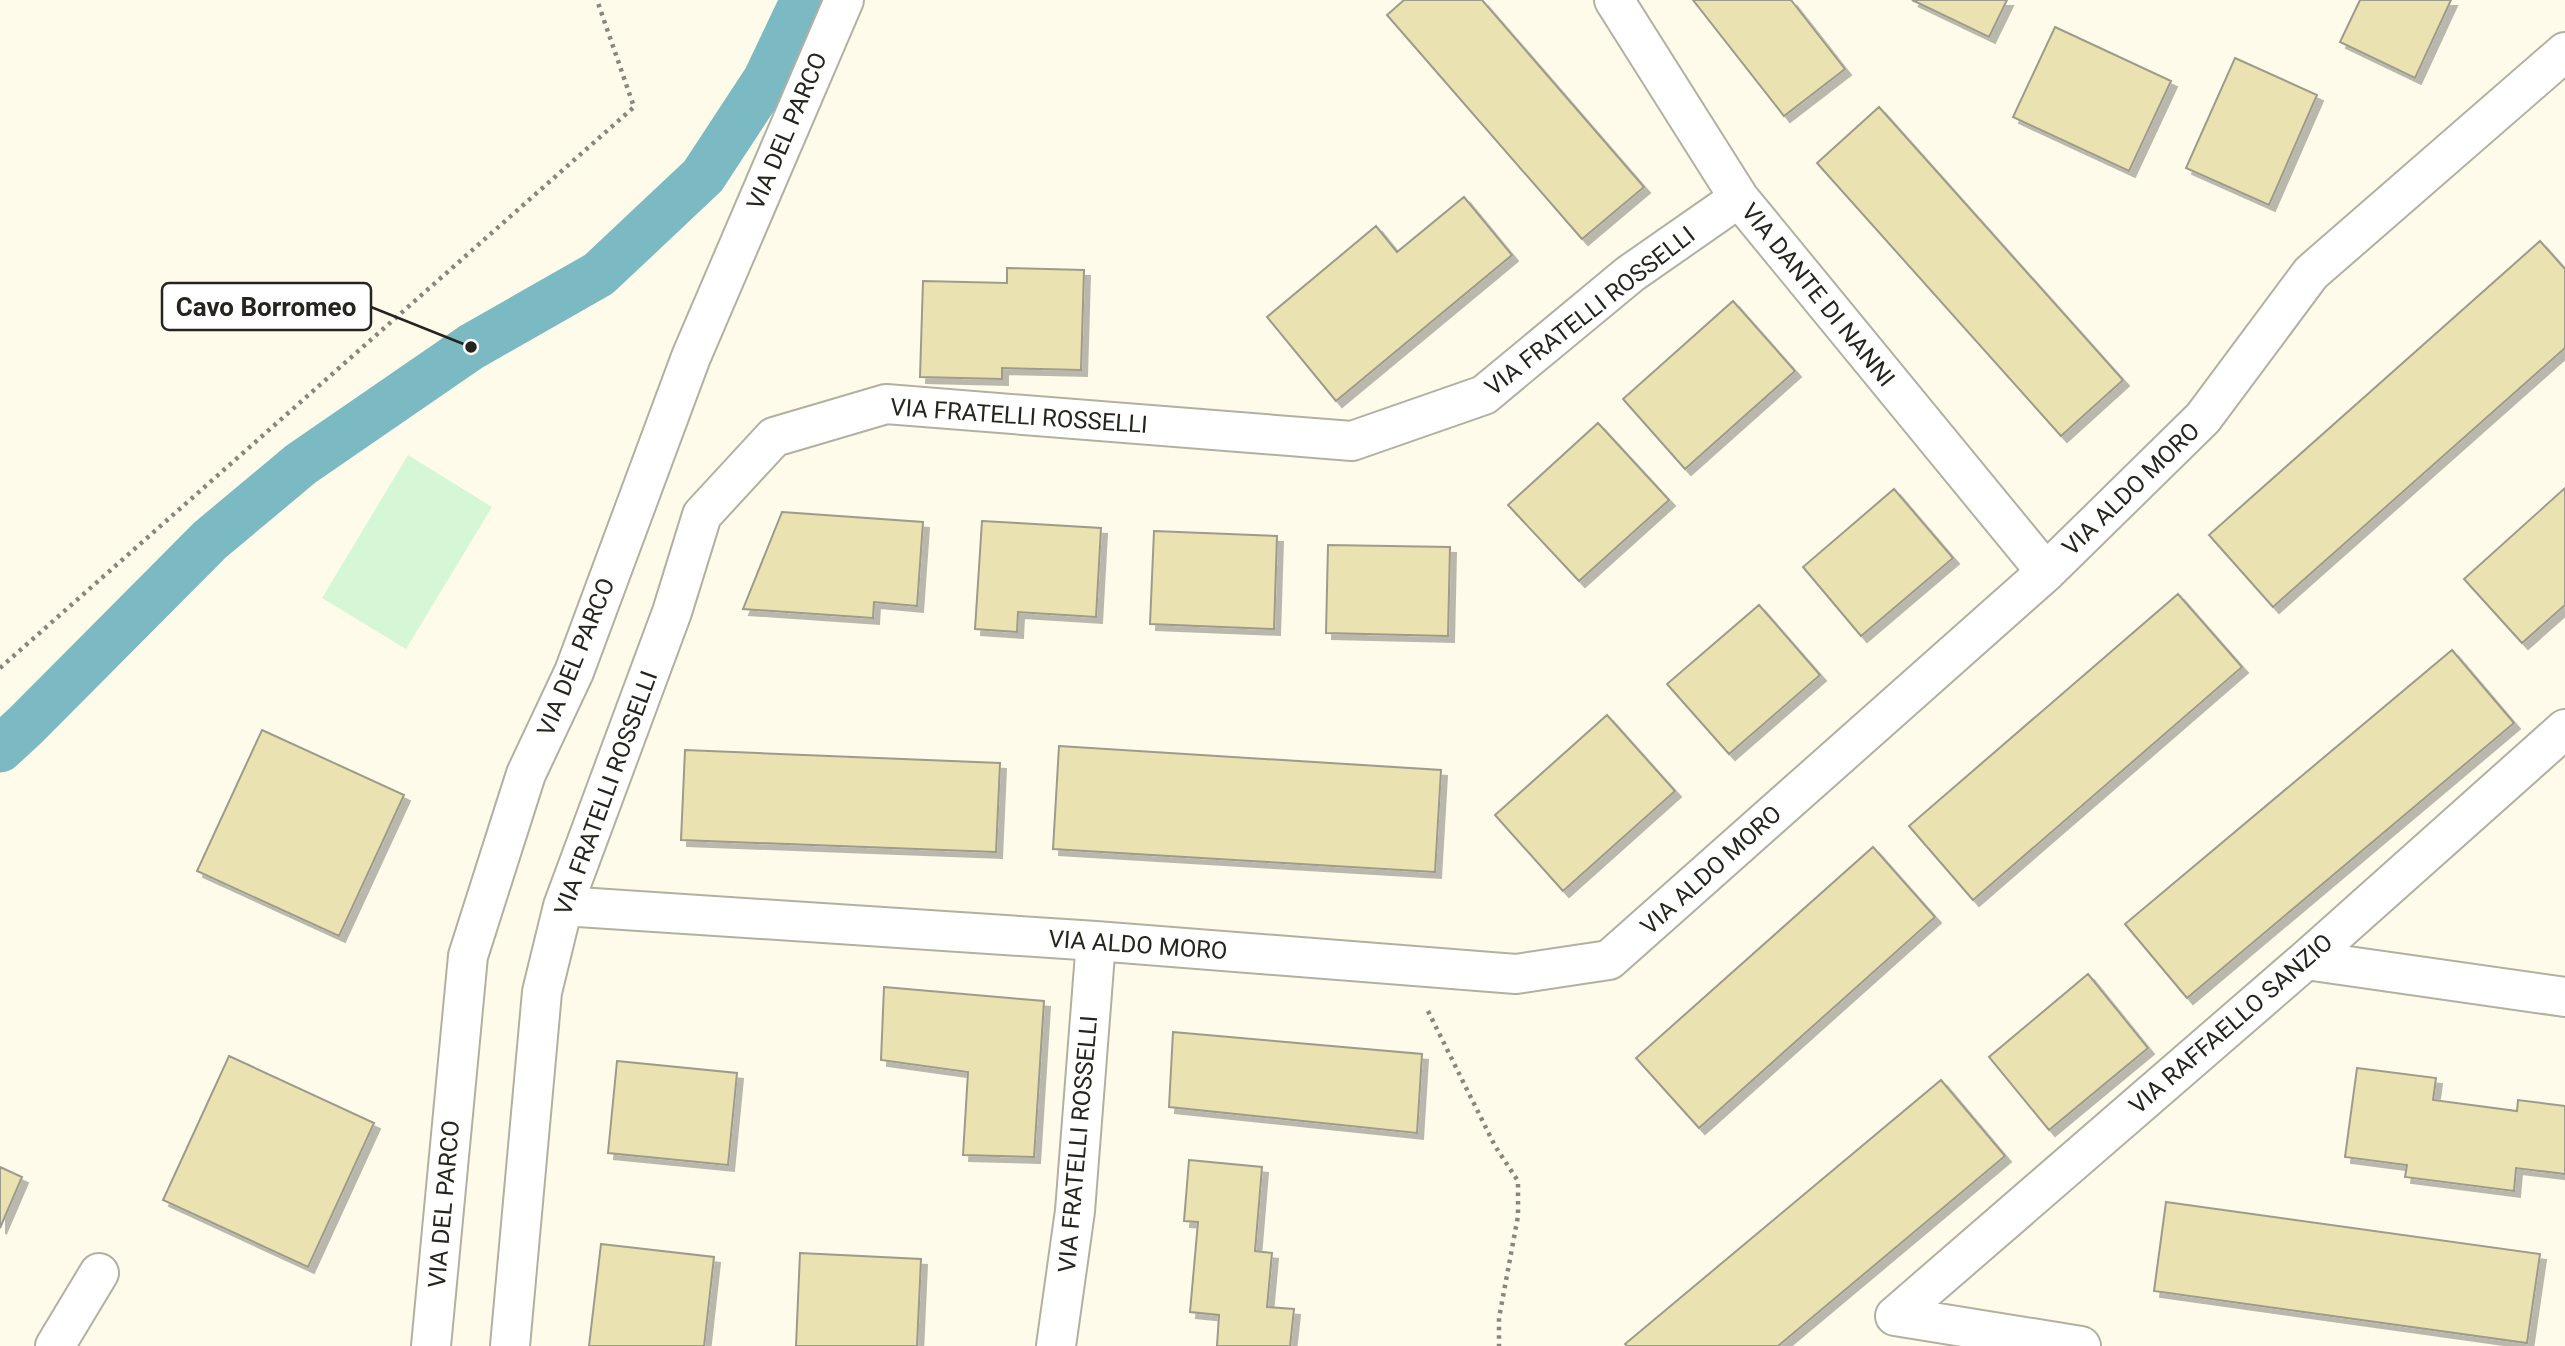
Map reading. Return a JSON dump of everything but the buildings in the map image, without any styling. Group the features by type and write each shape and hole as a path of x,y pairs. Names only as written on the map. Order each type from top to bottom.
{"street":[{"name":"VIA DEL PARCO","path":"431,1346 468,956 526,774 574,672 691,357 844,0"},
{"name":"VIA DANTE DI NANNI","path":"1614,0 1739,198 2046,572"},
{"name":"VIA ALDO MORO","path":"563,906 1516,974 1609,960 2046,572 2203,418 2311,274 2565,52"},
{"name":"VIA FRATELLI ROSSELLI","path":"510,1346 542,992 563,906 672,612 702,515 774,437 886,404 1352,441 1485,395 1630,274 1739,198"},
{"name":"VIA RAFFAELLO SANZIO","path":"2081,1346 1895,1316 2306,960 2565,729"},
{"name":"VIA FRATELLI ROSSELLI","path":"1056,1346 1075,1210 1096,942"},
{"path":"2306,960 2565,997"},
{"path":"55,1346 99,1273"}],"path":[{"path":"0,668 634,107 597,0"},
{"path":"1405,965 1495,1146 1518,1181 1518,1216 1499,1318 1499,1346"}],"green space":[{"path":"408,455 492,507 406,649 322,598"}],"waterway":[{"path":"0,749 210,540 301,464 471,347 599,274 703,176 766,80 804,0"}],"place":[{"name":"Cavo Borromeo","path":"471,347"}]}
